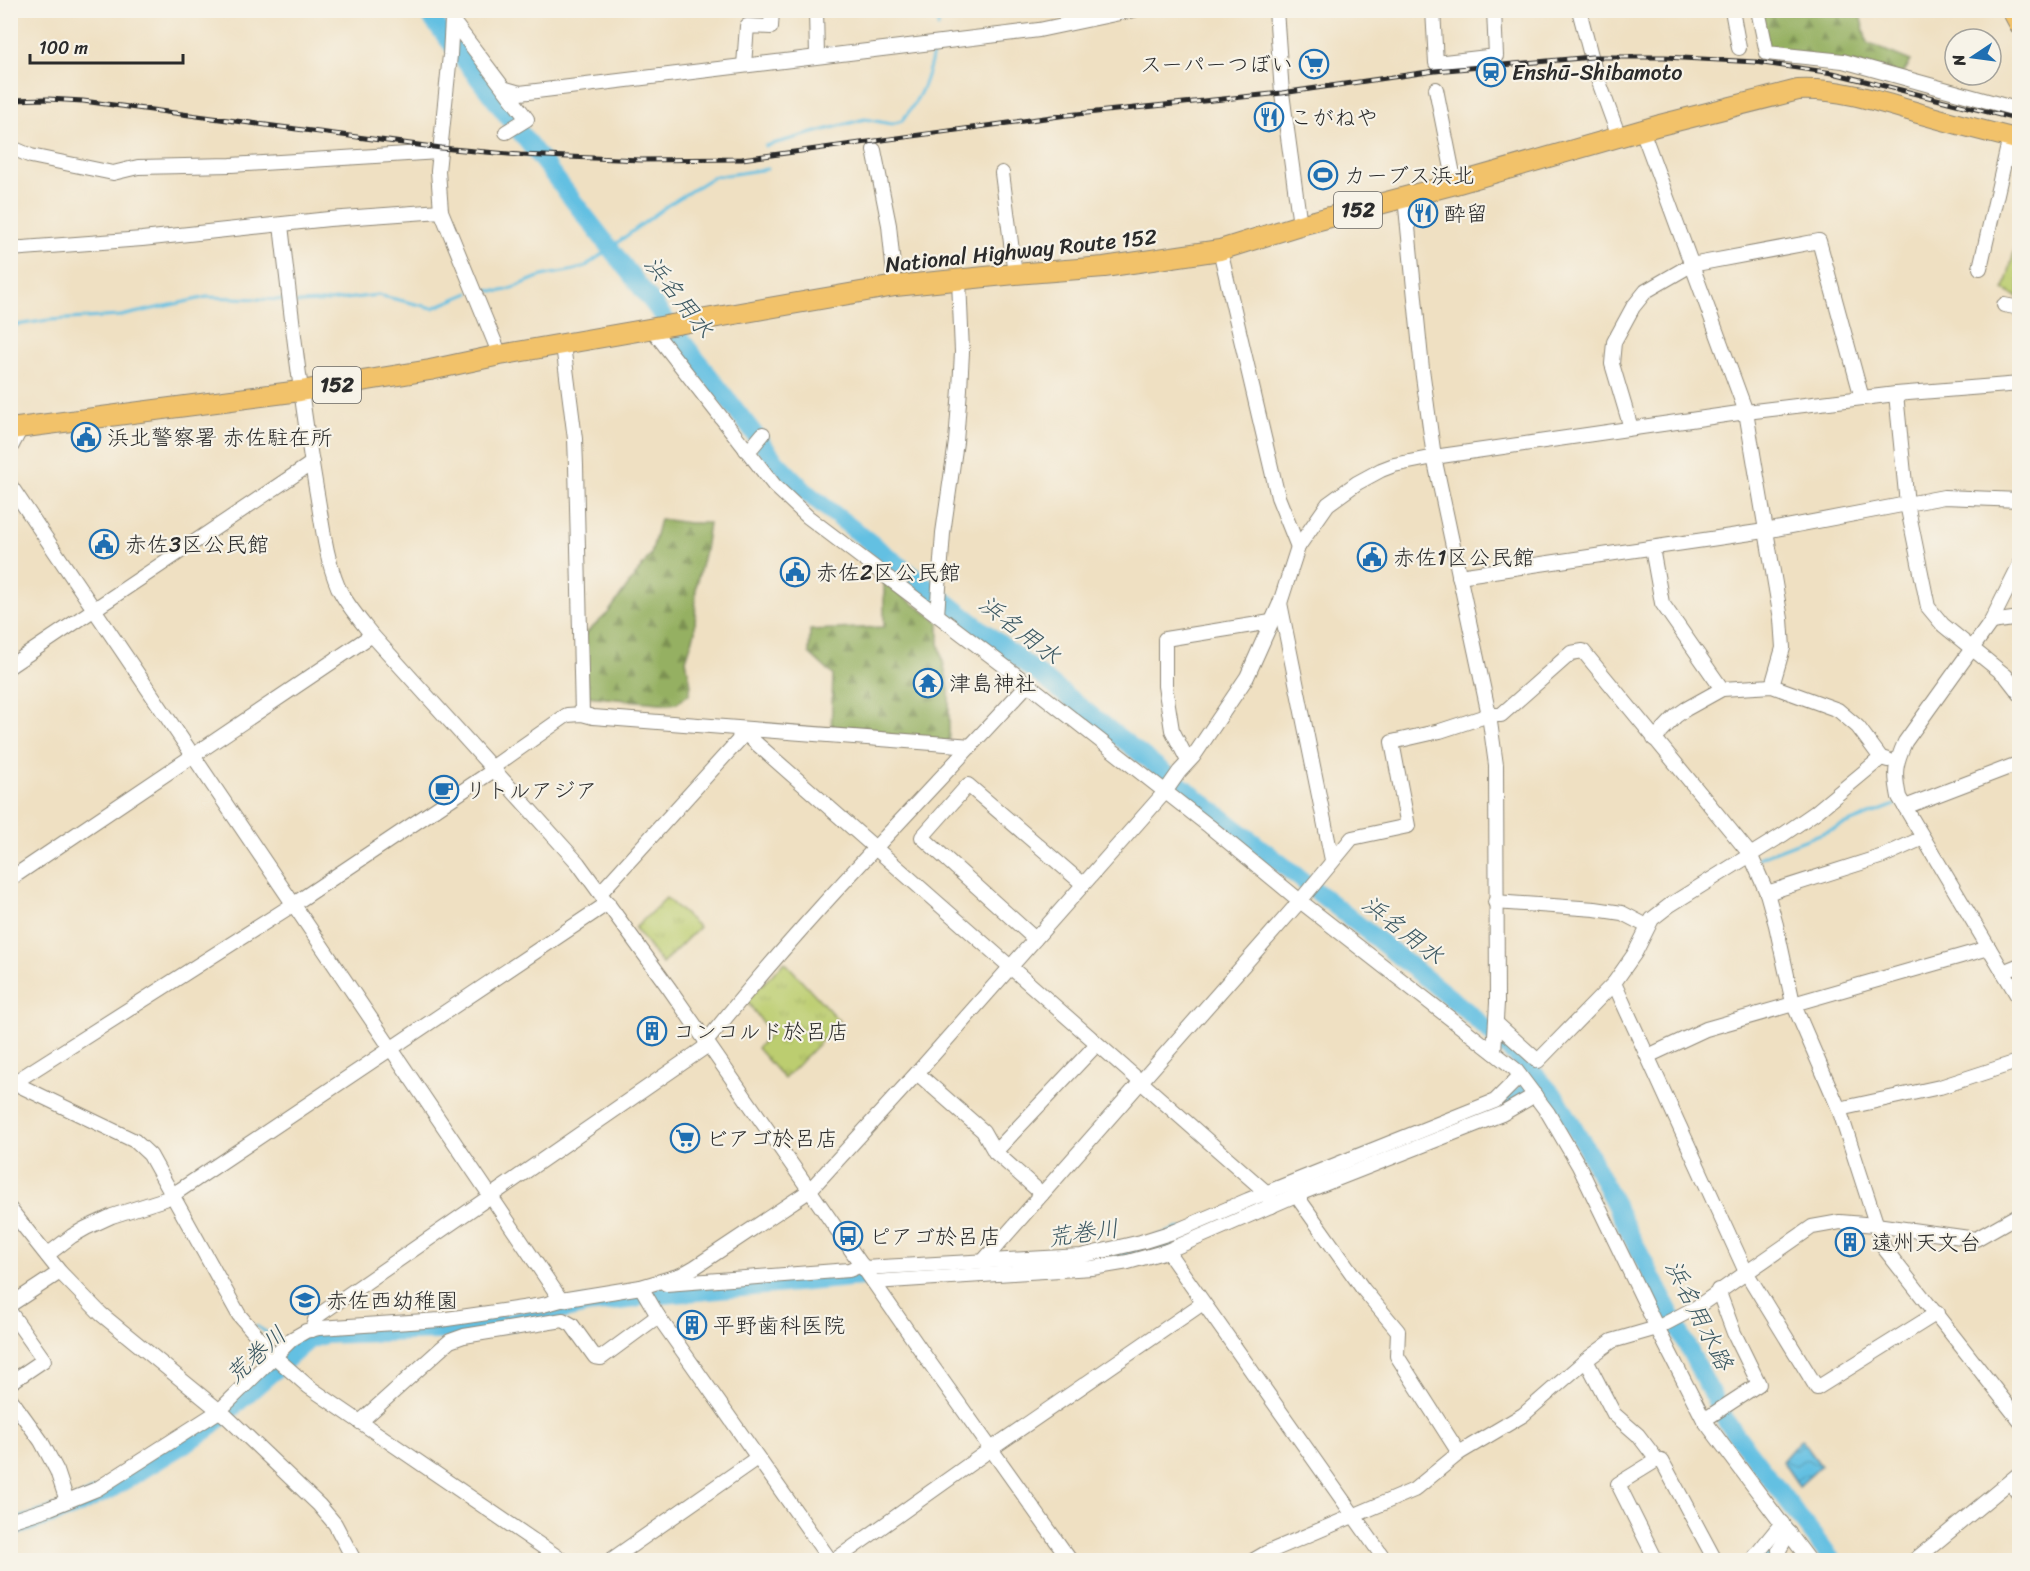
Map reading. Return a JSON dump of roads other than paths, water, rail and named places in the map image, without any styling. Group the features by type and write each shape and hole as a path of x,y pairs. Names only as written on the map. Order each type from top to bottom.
{"highway":[{"path":"2012,10 2019,25"},
{"name":"National Highway Route 152","path":"16,429 300,391 430,370 500,355 895,286 1114,266 1220,250 1300,225 1455,184 1642,130 1798,90 1845,92 2015,139"}],"street":[{"path":"744,65 747,26 771,27 772,10"},
{"path":"816,10 817,56"},
{"path":"506,89 520,93 1039,30 1134,10"},
{"path":"1276,10 1283,102 1300,225"},
{"path":"1433,10 1436,63 1496,56 1494,10"},
{"path":"1579,10 1595,71 1618,137"},
{"path":"1732,10 1739,48"},
{"path":"1758,10 1767,52 1842,61 2019,110"},
{"path":"451,20 450,55 438,171 441,211 500,355"},
{"path":"451,20 527,119 506,132"},
{"path":"1436,89 1455,184"},
{"path":"1642,130 1746,412 1781,619 1783,648 1772,686"},
{"path":"1980,268 2015,139"},
{"path":"10,147 31,156 113,173 138,167 231,165 439,152"},
{"path":"874,150 889,225 895,286"},
{"path":"1002,173 1015,274"},
{"path":"1405,197 1422,369 1434,457 1489,715 1496,765 1497,1003 1494,1053"},
{"path":"10,249 142,239 329,219 441,211"},
{"path":"281,225 300,391 327,550 338,586 352,610 578,863 1070,1560"},
{"path":"1631,428 1612,364 1614,342 1633,308 1646,291 1691,265 1819,241 1862,398"},
{"path":"1220,250 1278,497 1298,547"},
{"path":"938,610 943,533 956,442 960,388 962,352 959,280"},
{"path":"2004,305 2019,308"},
{"path":"656,328 774,484 808,517 938,610 1028,684 1302,898 1515,1069 1548,1113 1579,1166 1709,1417 1809,1560"},
{"path":"563,345 576,466 582,714"},
{"path":"10,1521 97,1489 223,1414 292,1339 312,1330 440,1320 543,1305 647,1285 681,1275 695,1267 809,1191 1035,939 1193,757 1247,676 1280,603 1298,547 1328,504 1356,483 1394,465 1434,457 1746,412 1896,394 2019,384"},
{"path":"1896,394 1907,504 1928,607 1943,625 2006,676 2019,694"},
{"path":"10,449 16,429"},
{"path":"749,448 763,434"},
{"path":"10,666 312,463"},
{"path":"10,485 561,1300"},
{"path":"1460,576 1765,531 1944,497 2019,500"},
{"path":"1652,548 1662,603 1722,689"},
{"path":"2019,564 1991,622 1905,742 1896,763 1899,797 2019,1000"},
{"path":"1280,603 1332,860"},
{"path":"1991,622 2019,618"},
{"path":"1183,766 1172,730 1165,686 1164,639 1271,622"},
{"path":"10,879 372,635"},
{"path":"984,1260 1352,838 1408,826 1392,742 1440,731 1489,715 1501,715 1570,653 1582,651 1750,854 1767,893 1793,1003 1839,1109 1884,1248 2017,1412"},
{"path":"312,1330 316,1317 490,1194 704,1048 706,1042 743,995 875,847 1028,684"},
{"path":"1654,739 1681,712 1722,689 1772,686 1838,710 1858,727 1881,758 1896,763"},
{"path":"12,1083 294,904 488,774 493,767 567,715 582,714 593,717 972,746"},
{"path":"740,729 1142,1081 1270,1200"},
{"path":"47,1255 72,1236 103,1220 165,1199 392,1048 604,898 739,740 740,729"},
{"path":"1496,1023 1538,1060 1614,983 1635,953 1652,919 1670,905 1816,812 1881,758"},
{"path":"1905,807 2019,763"},
{"path":"1035,939 922,837 968,785 1083,884"},
{"path":"1767,893 1883,856 1923,838"},
{"path":"1496,902 1604,910 1622,913 1647,926"},
{"path":"1648,1056 1706,1029 1989,948"},
{"path":"2003,972 2019,965"},
{"path":"1614,983 1746,1272 1818,1388 1937,1314"},
{"path":"995,1152 1098,1044"},
{"path":"1839,1109 1940,1087 2019,1061"},
{"path":"917,1072 983,1131 995,1152 1042,1194"},
{"path":"647,1285 673,1285 849,1270 868,1273 1092,1268 1128,1262 1167,1251 1270,1200 1495,1101 1520,1076"},
{"path":"12,1083 135,1141 150,1155 239,1315 274,1358 309,1387 562,1560"},
{"path":"868,1273 984,1260 1081,1256 1141,1242 1270,1200 1296,1195 1502,1114 1535,1095"},
{"path":"1296,1195 1363,1289 1398,1331 1397,1356 1459,1453"},
{"path":"10,1209 60,1272 101,1314 223,1414 319,1505 340,1533 354,1560"},
{"path":"1254,1560 1414,1490 1459,1453 1523,1415 1586,1360 1612,1341 1660,1326 1682,1316 1812,1227 1840,1222 1976,1239 2019,1214"},
{"path":"1167,1251 1385,1560"},
{"path":"10,1305 60,1272"},
{"path":"647,1285 658,1316 830,1560"},
{"path":"1709,1417 1758,1384 1734,1333 1719,1290"},
{"path":"835,1560 1203,1303"},
{"path":"10,1312 44,1360 10,1383"},
{"path":"360,1422 450,1341 464,1336 563,1320 572,1325 595,1357 601,1358 658,1316"},
{"path":"1586,1360 1614,1414 1638,1435 1657,1460 1662,1461 1715,1560"},
{"path":"10,1398 41,1441 57,1471 67,1501"},
{"path":"611,1560 757,1458"},
{"path":"1656,1560 1618,1484 1657,1460"},
{"path":"1915,1560 2014,1478 2019,1496"},
{"path":"1752,1560 1785,1527"},
{"path":"1780,1560 1779,1550 1785,1527"}],"water":[{"path":"1801,1439 1821,1466 1799,1486 1782,1461"}],"waterway":[{"name":"浜名用水","path":"425,10 774,459 806,492 1467,1011 1532,1071 1558,1100 1585,1146 1725,1420 1832,1560"},
{"path":"938,27 939,10"},
{"path":"765,146 865,119 891,124 902,121 923,87 934,49"},
{"path":"478,290 507,290 539,277 586,266 668,205 713,177 767,169"},
{"path":"296,303 378,295 433,308 469,293"},
{"path":"10,326 49,320 121,316 207,297 284,300"},
{"path":"1758,858 1895,805"},
{"name":"荒巻川","path":"1364,1161 1501,1109 1525,1092"},
{"name":"荒巻川","path":"1094,1261 1136,1252 1180,1236"},
{"name":"荒巻川","path":"653,1296 884,1275"},
{"name":"荒巻川","path":"10,1529 73,1508 108,1491 206,1431 309,1340 325,1335 437,1331 507,1323 587,1305 636,1299"},
{"path":"256,1326 284,1343"},
{"name":"荒巻川","path":"290,1347 296,1351"},
{"path":"1762,1560 1783,1533"}],"railway":[{"path":"10,100 83,101 441,148 520,155 641,160 742,159 1067,115 1282,93 1435,71 1592,57 1664,57 1756,62 1833,73 2020,120"}],"place":[{"name":"スーパーつぼい","path":"1314,64"},
{"name":"Enshū-Shibamoto","path":"1491,72"},
{"name":"こがねや","path":"1269,117"},
{"name":"カーブス浜北","path":"1323,175"},
{"name":"酔留","path":"1423,213"},
{"name":"浜北警察署 赤佐駐在所","path":"86,437"},
{"name":"赤佐3区公民館","path":"104,544"},
{"name":"赤佐1区公民館","path":"1372,557"},
{"name":"赤佐2区公民館","path":"795,572"},
{"name":"津島神社","path":"928,683"},
{"name":"リトルアジア","path":"444,790"},
{"name":"コンコルド於呂店","path":"652,1031"},
{"name":"ビアゴ於呂店","path":"685,1138"},
{"name":"ピアゴ於呂店","path":"848,1236"},
{"name":"遠州天文台","path":"1850,1242"},
{"name":"赤佐西幼稚園","path":"305,1300"},
{"name":"平野歯科医院","path":"692,1325"}],"water label":[{"name":"浜名用水路","path":"1699,1315"}]}
